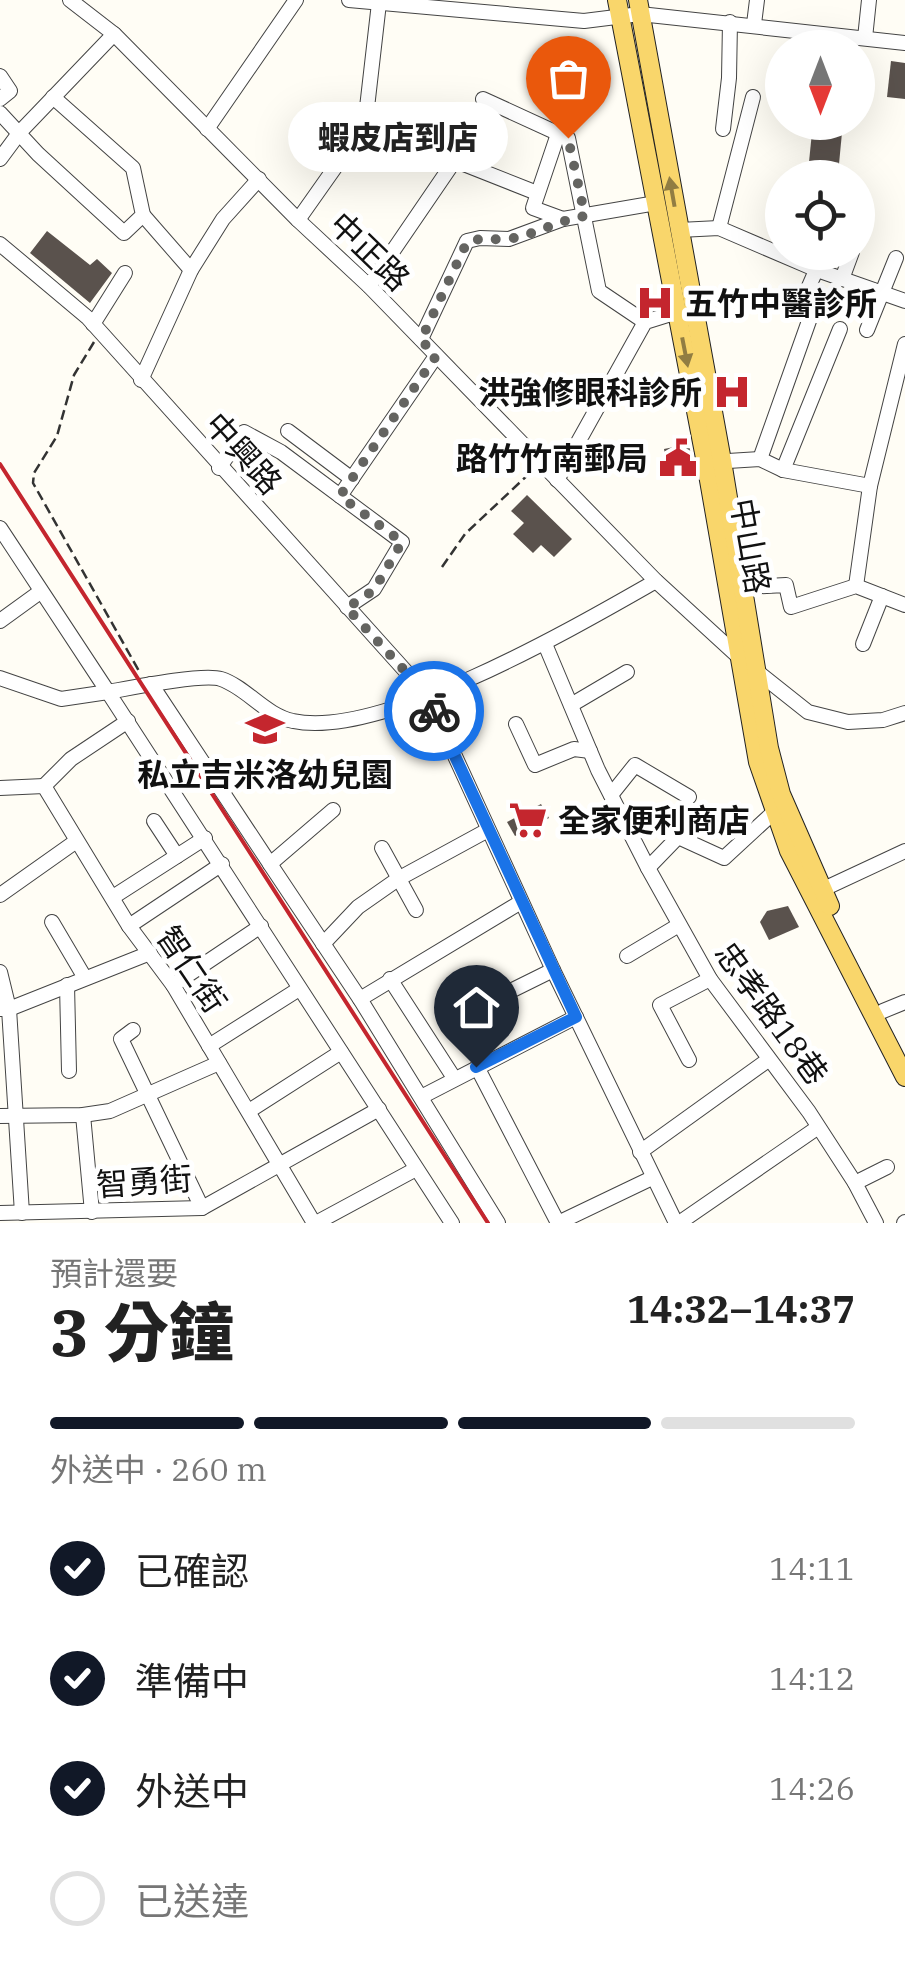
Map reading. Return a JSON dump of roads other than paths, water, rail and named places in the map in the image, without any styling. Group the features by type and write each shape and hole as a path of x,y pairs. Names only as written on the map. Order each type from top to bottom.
{"main road":[{"name":"中山路","path":"639,7 679,230 758,762 774,812 905,1056"},
{"name":"中山路","path":"618,8 676,312 744,587 781,794 816,892 905,1077"}],"street":[{"name":"中正路","path":"70,0 114,34 369,286 656,581 740,658 808,712 848,722 905,714"},
{"path":"208,129 296,0"},
{"path":"348,0 452,5 584,21 618,8 639,7 802,30"},
{"path":"754,24 757,0"},
{"path":"866,30 870,0"},
{"path":"298,220 365,125 379,3"},
{"path":"722,129 729,78 730,22"},
{"path":"0,159 20,132 114,34"},
{"path":"875,39 905,43"},
{"path":"0,76 10,91 0,98"},
{"path":"718,228 753,97"},
{"path":"53,98 133,168 143,215 191,270"},
{"path":"484,99 568,138 599,291 645,322"},
{"path":"0,112 124,233 143,215"},
{"path":"365,125 538,193"},
{"path":"558,134 533,208 563,219"},
{"path":"369,286 454,162"},
{"path":"141,380 191,270 223,219 258,179"},
{"path":"421,340 467,242 480,238 509,239 563,219 656,203"},
{"path":"679,230 718,228 765,248"},
{"name":"中興路","path":"0,244 96,328 427,695 553,970 652,1178 678,1223"},
{"path":"866,330 896,258"},
{"path":"760,459 818,270 905,301"},
{"path":"842,279 845,270"},
{"path":"96,328 126,273"},
{"path":"557,480 645,322 676,312"},
{"path":"783,470 840,329"},
{"path":"856,586 870,486 905,344"},
{"path":"340,496 436,356"},
{"path":"288,431 352,478"},
{"path":"220,468 244,432 281,452 402,542 374,590 347,608"},
{"path":"714,462 760,459 783,470 870,486"},
{"path":"1,530 222,864 452,1223"},
{"path":"0,678 62,699 149,684 219,678 290,721 350,722 427,695 544,644 656,581"},
{"path":"744,587 786,585 791,607 856,586 905,605"},
{"path":"0,622 40,592"},
{"path":"863,644 882,596"},
{"path":"544,644 590,751 679,926"},
{"path":"571,706 627,672"},
{"path":"149,684 360,1000 498,1223"},
{"path":"0,788 44,786 71,759 128,721"},
{"path":"516,724 535,765 574,749 590,751"},
{"path":"611,794 635,765 689,798"},
{"name":"智仁街","path":"44,786 128,926 173,986 315,1223"},
{"path":"270,864 333,810"},
{"path":"648,868 678,837 724,858 774,812"},
{"path":"154,821 178,856"},
{"path":"323,944 358,907 398,879 488,830"},
{"path":"113,898 205,838"},
{"path":"0,895 75,842"},
{"path":"382,848 416,910"},
{"path":"816,892 905,850"},
{"path":"128,926 222,864"},
{"path":"360,1000 521,902"},
{"path":"52,922 86,978"},
{"path":"173,986 261,926"},
{"name":"忠孝路18巷","path":"627,956 679,926 710,979 809,1112 876,1223"},
{"path":"5,1009 150,953"},
{"path":"456,1018 553,970"},
{"path":"0,972 8,1116 22,1213"},
{"path":"689,1060 660,1005 710,979"},
{"path":"390,980 454,1078"},
{"path":"67,985 69,1071"},
{"path":"209,1046 299,988"},
{"path":"882,1012 905,1002"},
{"path":"421,1098 576,1017"},
{"path":"133,1030 121,1039 202,1208"},
{"path":"250,1112 341,1052"},
{"path":"640,1152 768,1060"},
{"path":"8,1116 110,1111 219,1063"},
{"path":"476,1067 558,1223 652,1178"},
{"name":"智勇街","path":"0,1213 202,1208 379,1109"},
{"path":"82,1115 92,1212"},
{"path":"678,1223 817,1128"},
{"path":"855,1183 887,1167"},
{"path":"315,1223 416,1169"}],"railway":[{"path":"0,464 488,1223"}],"place":[{"name":"蝦皮店到店","path":"568,138"},
{"name":"五竹中醫診所","path":"655,303"},
{"name":"洪強修眼科診所","path":"732,392"},
{"name":"路竹竹南郵局","path":"678,458"},
{"name":"私立吉米洛幼兒園","path":"265,729"},
{"name":"全家便利商店","path":"528,820"}]}
